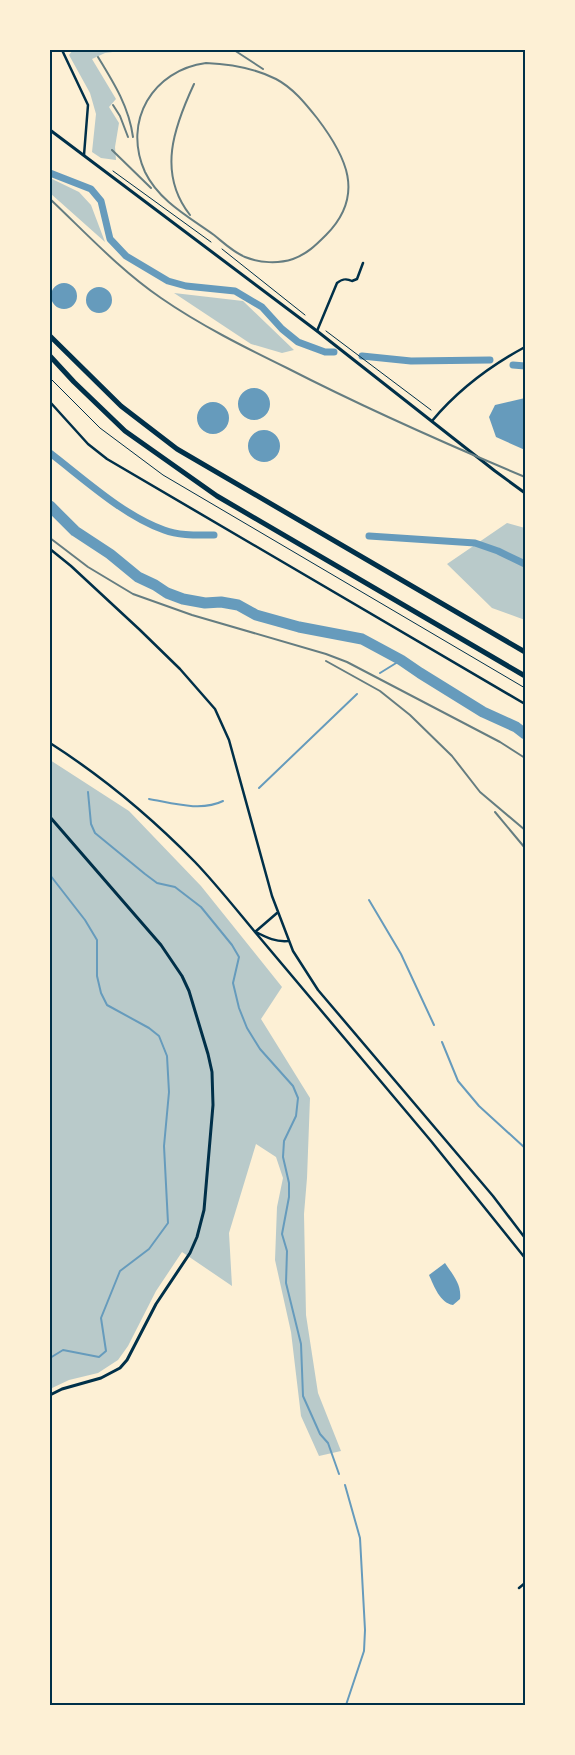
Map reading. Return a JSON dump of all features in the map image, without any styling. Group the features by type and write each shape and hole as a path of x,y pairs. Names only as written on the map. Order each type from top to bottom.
{"highway":[{"path":"50,336 121,406 177,450 525,652"},
{"path":"50,356 74,382 125,430 217,496 525,676"}],"street":[{"path":"62,50 88,105 84,157"},
{"path":"50,130 317,331 525,493"},
{"path":"317,331 337,283 342,280 352,281 357,279 364,263"},
{"path":"432,421 462,389 525,347"},
{"path":"50,402 88,444 114,464 525,704"},
{"path":"50,549 147,636 180,669 215,709 228,740 278,913 288,941 300,963 318,990 493,1196 525,1238"},
{"path":"50,743 116,790 161,828 196,863 431,1141 525,1258"},
{"path":"50,817 160,945 182,976 189,991 208,1054 212,1072 213,1105 204,1210 197,1237 190,1253 159,1300 128,1360 120,1368 101,1378 62,1389 50,1395"},
{"path":"255,932 278,913"},
{"path":"255,932 270,940 288,941"},
{"path":"519,1588 525,1583"}],"path":[{"path":"109,169 118,173 211,242"},
{"path":"222,249 304,314"},
{"path":"319,326 431,410"},
{"path":"50,378 100,428 163,476 525,688"}],"shaded area":[{"path":"73,50 128,50 105,53 92,59 116,99 109,107 119,123 115,147 116,160 101,158 92,152 96,114 90,93 69,55"},
{"path":"50,178 79,192 91,205 105,242 50,193"},
{"path":"174,293 243,301 294,350 282,353 251,344"},
{"path":"507,523 525,528 525,620 492,608 447,564"},
{"path":"50,760 129,811 201,886 282,987 261,1019 310,1098 304,1214 306,1315 318,1393 341,1451 319,1456 301,1416 291,1332 275,1260 277,1207 283,1178 276,1157 256,1144 229,1233 232,1286 182,1252 156,1291 128,1346 118,1360 98,1373 69,1380 50,1389"}],"water":[{"path":"64,283 73,287 77,296 73,305 64,309 55,305 51,296 55,287"},
{"path":"99,287 108,291 112,300 108,309 99,313 90,309 86,300 90,291"},
{"path":"254,388 260,389 265,393 269,398 269,410 265,415 260,419 254,420 248,419 243,415 239,410 238,404 239,398 243,393 248,389"},
{"path":"525,398 525,450 496,437 489,417 495,405"},
{"path":"213,402 219,403 224,407 228,412 228,424 224,429 219,433 213,434 207,433 202,429 198,424 197,418 198,412 202,407 207,403"},
{"path":"264,430 276,434 280,446 276,458 264,462 252,458 248,446 252,434"},
{"path":"445,1263 456,1280 460,1294 460,1299 453,1305 448,1304 441,1298 429,1275"}],"waterway":[{"path":"50,173 91,189 101,201 110,239 126,256 168,281 186,286 235,291 262,307 282,329 298,342 325,352 334,352"},
{"path":"362,356 411,361 490,360"},
{"path":"513,365 525,366"},
{"path":"50,453 105,496 149,524 176,533 214,535"},
{"path":"50,506 75,531 110,554 138,577 167,593 183,599 205,603 221,602 238,605 256,615 299,627 362,639 401,660 483,712 516,727 525,734"},
{"path":"369,536 475,543 498,551 525,564"},
{"path":"380,673 401,660"},
{"path":"259,788 357,694"},
{"path":"88,792 91,824 95,833 157,883 175,887 201,907 232,945 239,957 233,983 239,1008 247,1028 260,1049 293,1086 298,1098 296,1116 284,1141 283,1157 289,1183 289,1197 282,1234 287,1251 286,1283 301,1344 303,1396 320,1434 328,1443 339,1474"},
{"path":"149,799 196,806 205,806 223,801"},
{"path":"50,875 85,920 97,940 97,976 101,993 107,1005 149,1028 159,1036 167,1056 169,1092 164,1146 168,1223 149,1249 120,1271 101,1318 106,1351 99,1357 63,1350 50,1358"},
{"path":"369,900 401,954 434,1025"},
{"path":"442,1042 458,1081 479,1106 525,1148"},
{"path":"345,1485 360,1538 365,1630 364,1651 346,1705"}],"railway":[{"path":"234,50 263,69"},
{"path":"98,57 124,105 133,137"},
{"path":"206,63 251,69 276,79 298,96 317,118 336,147 343,161 347,176 346,205 338,220 326,235 303,255 281,262 257,261 241,255 166,200 158,192 145,172 139,153 137,134 140,117 147,101 157,87 171,76 187,68 206,63"},
{"path":"190,215 180,199 174,183 171,166 175,133 194,84"},
{"path":"113,105 120,116 128,137"},
{"path":"112,150 151,188"},
{"path":"50,199 131,276 191,317 239,344 346,397 525,477"},
{"path":"50,538 88,567 133,594 192,615 326,654 347,662 500,742 525,758"},
{"path":"326,661 380,691 410,715 452,756 480,792 525,830"},
{"path":"495,812 525,848"}]}
